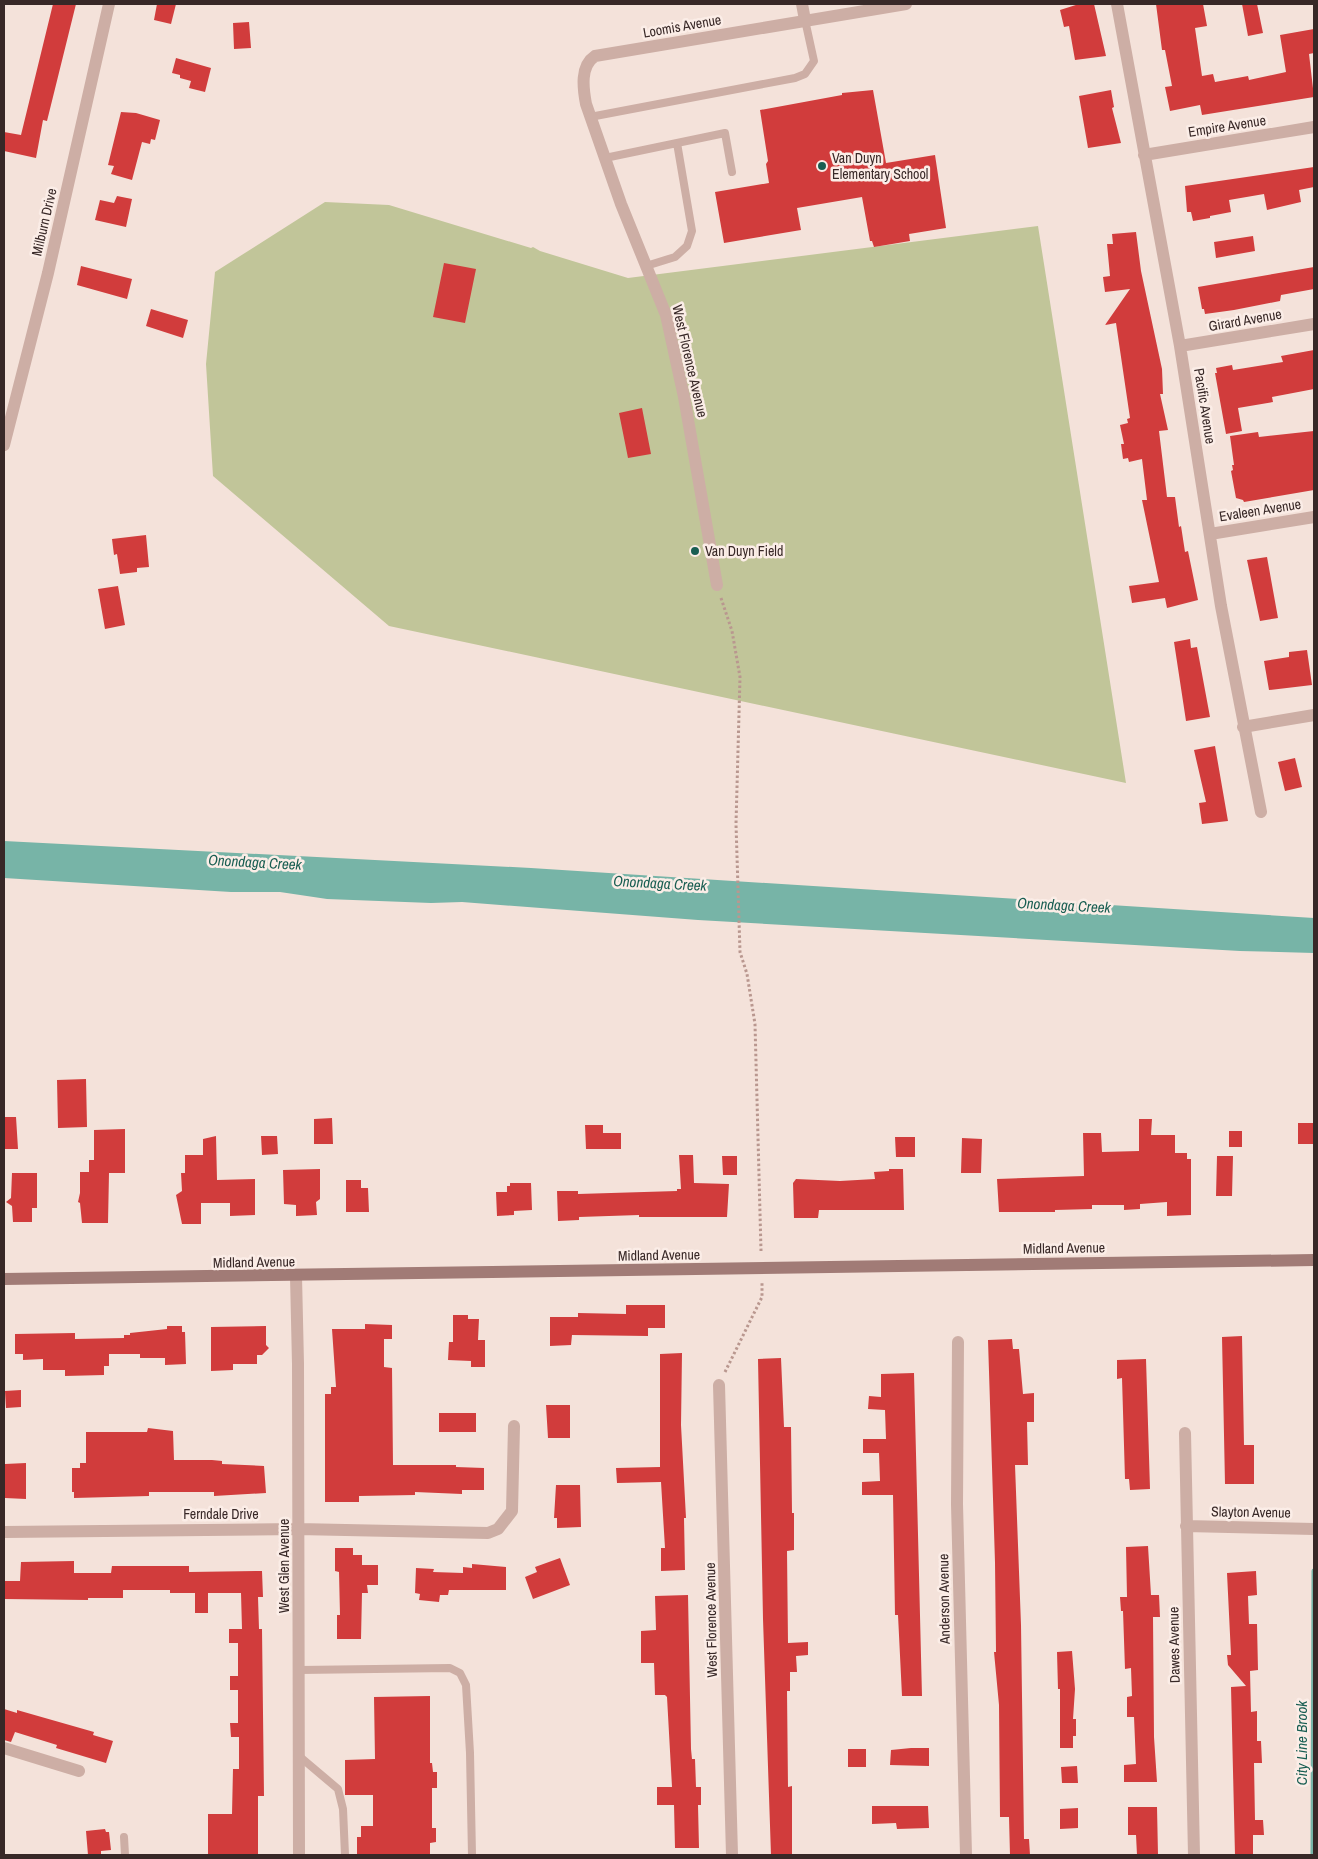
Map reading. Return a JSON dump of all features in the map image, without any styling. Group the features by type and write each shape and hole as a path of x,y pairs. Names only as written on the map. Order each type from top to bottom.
{"street":[{"name":"Milburn Drive","path":"4,445 48,273 109,4"},
{"path":"802,4 805,20"},
{"name":"Loomis Avenue","path":"586,66 595,56 906,4"},
{"name":"Pacific Avenue","path":"1116,4 1180,346 1243,727 1261,812"},
{"name":"West Florence Avenue","path":"586,66 583,89 590,117 666,315 684,397 717,585"},
{"name":"Empire Avenue","path":"1144,155 1314,126"},
{"name":"Girard Avenue","path":"1180,346 1314,324"},
{"name":"Evaleen Avenue","path":"1210,534 1314,517"},
{"path":"1243,727 1314,715"},
{"name":"Midland Avenue","path":"4,1279 1314,1260"},
{"name":"West Glen Avenue","path":"296,1276 300,1670 299,1855"},
{"name":"Anderson Avenue","path":"958,1342 957,1504 966,1855"},
{"name":"West Florence Avenue","path":"719,1384 732,1855"},
{"name":"Ferndale Drive","path":"4,1532 298,1529 488,1533 498,1529 512,1511 514,1426"},
{"name":"Dawes Avenue","path":"1185,1433 1194,1855"},
{"name":"Slayton Avenue","path":"1186,1526 1314,1529"},
{"path":"4,1748 79,1771"}],"lane":[{"path":"590,117 795,78 804,74 814,61 805,20"},
{"path":"605,158 725,134 732,172"},
{"path":"646,266 675,257 687,246 692,231 677,143"},
{"path":"300,1670 450,1668 460,1673 466,1685 470,1753 472,1855"},
{"path":"299,1756 338,1789 343,1809 345,1855"},
{"path":"124,1837 125,1855"}],"path":[{"path":"717,585 732,631 740,677 737,856 740,952 747,974 755,1024 762,1251"},
{"path":"719,1384 762,1297 762,1282"}],"green space":[{"name":"Van Duyn Field","path":"325,202 389,205 531,248 533,247 540,251 628,278 1038,226 1126,783 389,626 213,476 206,364 215,272"}],"water":[{"name":"Onondaga Creek","path":"4,841 531,868 1314,918 1314,953 1240,951 698,920 462,902 431,903 327,899 280,892 231,892 4,878"}],"building":[{"path":"53,4 76,4 47,121 43,120 36,158 4,151 4,132 21,135"},
{"path":"157,4 176,4 171,24 154,20"},
{"path":"1079,4 1094,4 1106,56 1075,60 1069,26 1064,27 1060,10"},
{"path":"1156,4 1203,4 1207,26 1195,28 1202,76 1213,74 1215,82 1248,76 1249,80 1286,72 1280,35 1314,29 1314,53 1309,54 1314,97 1202,115 1200,105 1170,111 1165,87 1172,86 1165,50 1162,50"},
{"path":"1242,4 1257,4 1263,33 1248,36"},
{"path":"249,22 251,48 234,49 233,23"},
{"path":"176,58 211,68 205,92 189,88 191,81 180,78 180,75 172,73"},
{"path":"873,90 886,163 935,155 946,228 909,234 910,241 874,247 872,241 870,241 862,197 797,208 801,230 724,243 715,192 769,183 766,164 768,161 760,110 842,95 842,93"},
{"path":"1111,90 1114,107 1112,108 1121,143 1088,148 1079,96"},
{"path":"121,112 136,113 160,120 155,140 151,139 150,144 142,142 132,180 111,174 114,166 108,165"},
{"path":"1314,167 1314,187 1299,190 1301,202 1267,210 1264,194 1229,200 1231,212 1210,216 1210,218 1193,221 1191,212 1187,212 1185,186"},
{"path":"117,196 132,199 126,227 95,220 100,200 114,203"},
{"path":"1136,232 1141,271 1162,369 1163,394 1160,394 1168,430 1159,431 1167,497 1175,497 1179,527 1181,526 1185,552 1188,551 1198,600 1167,608 1165,598 1132,603 1129,586 1159,582 1142,500 1147,500 1142,459 1129,462 1128,458 1123,459 1121,444 1124,444 1120,425 1128,423 1127,419 1130,418 1116,323 1105,325 1130,289 1105,292 1103,277 1110,276 1107,244 1113,244 1112,234"},
{"path":"1253,236 1255,251 1216,258 1214,242"},
{"path":"444,263 476,269 465,323 433,317"},
{"path":"81,266 132,279 127,299 77,285"},
{"path":"1314,267 1314,289 1281,295 1280,301 1234,310 1205,314 1204,309 1202,309 1198,287"},
{"path":"151,309 188,320 183,338 146,326"},
{"path":"1314,350 1314,389 1272,397 1273,402 1238,408 1242,431 1226,434 1215,373 1217,373 1216,368 1232,365 1233,370 1283,362 1281,356"},
{"path":"642,408 651,454 628,458 619,413"},
{"path":"1314,431 1314,490 1244,502 1236,498 1231,471 1233,470 1232,465 1234,465 1230,436 1258,432 1259,437"},
{"path":"146,535 149,567 137,568 137,572 120,574 117,554 114,555 112,539"},
{"path":"1267,557 1278,618 1260,621 1247,560"},
{"path":"118,586 125,625 105,629 98,589"},
{"path":"1190,639 1191,648 1197,647 1210,717 1186,721 1174,642"},
{"path":"1307,650 1312,685 1269,690 1264,661 1289,657 1289,652"},
{"path":"1215,746 1228,821 1202,824 1199,803 1206,802 1194,750"},
{"path":"1295,758 1302,787 1285,791 1278,762"},
{"path":"86,1079 87,1127 58,1128 57,1080"},
{"path":"4,1117 16,1117 18,1149 4,1149"},
{"path":"332,1118 333,1144 314,1144 314,1119"},
{"path":"1139,1119 1152,1119 1151,1135 1175,1135 1175,1153 1187,1153 1187,1159 1191,1159 1191,1215 1167,1216 1167,1202 1140,1204 1140,1209 1124,1210 1124,1205 1092,1205 1092,1209 1055,1210 1055,1212 999,1212 997,1179 1084,1176 1083,1133 1101,1133 1102,1152 1139,1151"},
{"path":"1298,1123 1314,1123 1314,1144 1298,1144"},
{"path":"585,1125 603,1125 603,1133 621,1133 621,1149 586,1149"},
{"path":"125,1129 125,1173 109,1173 108,1223 82,1223 80,1203 78,1202 80,1172 89,1172 89,1160 94,1160 94,1130"},
{"path":"1229,1131 1242,1131 1242,1147 1229,1147"},
{"path":"216,1136 217,1180 255,1179 255,1215 230,1216 230,1203 201,1203 201,1224 182,1224 176,1195 182,1191 181,1173 185,1173 185,1155 203,1155 203,1139"},
{"path":"261,1136 277,1136 278,1154 262,1155"},
{"path":"895,1137 915,1137 915,1157 896,1157"},
{"path":"962,1138 982,1139 981,1173 961,1173"},
{"path":"679,1155 693,1155 694,1183 729,1184 727,1217 639,1217 639,1215 579,1217 579,1220 558,1221 557,1191 578,1191 578,1194 677,1191 677,1189 681,1189"},
{"path":"722,1156 737,1156 737,1175 723,1175"},
{"path":"1217,1156 1233,1156 1232,1196 1216,1196"},
{"path":"320,1169 320,1199 316,1202 317,1215 296,1216 296,1205 284,1204 283,1170"},
{"path":"889,1169 903,1169 904,1210 819,1210 818,1218 794,1218 793,1183 796,1179 840,1181 875,1179 874,1172 889,1171"},
{"path":"12,1173 37,1173 37,1208 32,1208 32,1222 13,1222 12,1206 6,1202 11,1198"},
{"path":"346,1180 361,1180 361,1188 368,1188 369,1212 346,1212"},
{"path":"510,1183 531,1183 532,1210 514,1211 514,1215 497,1216 496,1192 507,1192 507,1186 510,1186"},
{"path":"626,1305 665,1305 665,1328 648,1328 648,1336 572,1335 571,1345 550,1346 550,1317 578,1317 578,1313 626,1314"},
{"path":"453,1315 468,1315 468,1319 479,1319 478,1340 485,1340 485,1367 471,1367 471,1361 448,1360 449,1342 453,1342"},
{"path":"365,1324 392,1325 392,1339 384,1339 384,1367 392,1368 393,1465 456,1465 456,1467 484,1468 484,1490 462,1490 462,1494 415,1492 415,1495 359,1496 359,1502 325,1502 325,1394 331,1394 331,1387 336,1387 332,1329 365,1329"},
{"path":"167,1326 182,1326 182,1332 185,1332 186,1364 165,1365 165,1358 140,1358 140,1354 109,1354 109,1366 104,1366 104,1375 65,1376 65,1370 43,1370 43,1359 23,1360 23,1354 15,1354 15,1334 75,1333 75,1339 124,1338 124,1335 130,1335 130,1333 167,1329"},
{"path":"266,1326 266,1345 269,1348 262,1355 257,1355 257,1364 233,1364 233,1370 211,1371 211,1327"},
{"path":"1242,1336 1244,1445 1254,1445 1254,1484 1225,1484 1222,1337"},
{"path":"1012,1339 1013,1349 1019,1349 1023,1394 1034,1393 1034,1422 1027,1422 1028,1465 1015,1465 1021,1625 1024,1839 1029,1839 1030,1855 1010,1855 1009,1817 1000,1817 999,1705 994,1652 996,1652 995,1562 988,1340"},
{"path":"682,1353 681,1425 686,1518 684,1518 685,1570 661,1571 661,1548 665,1548 661,1482 617,1483 616,1468 660,1467 660,1354"},
{"path":"781,1358 784,1427 791,1427 792,1513 794,1513 794,1550 787,1551 788,1643 808,1642 808,1655 796,1656 797,1672 790,1672 790,1691 787,1691 788,1787 792,1786 792,1855 771,1855 763,1619 758,1359"},
{"path":"1146,1359 1150,1489 1130,1490 1129,1479 1125,1479 1122,1378 1117,1379 1117,1360"},
{"path":"914,1373 922,1696 902,1696 898,1615 895,1615 893,1495 862,1495 862,1482 880,1481 879,1453 863,1453 863,1439 886,1439 885,1410 868,1409 869,1396 881,1397 881,1374"},
{"path":"21,1390 21,1407 6,1408 5,1391"},
{"path":"546,1405 570,1405 570,1438 548,1438"},
{"path":"439,1413 476,1413 476,1432 439,1432"},
{"path":"148,1428 173,1431 174,1460 212,1460 222,1461 222,1464 264,1466 266,1493 214,1496 214,1492 149,1492 149,1496 74,1498 74,1492 72,1492 72,1468 80,1468 80,1463 86,1463 86,1432 147,1432"},
{"path":"26,1463 26,1499 5,1498 5,1464"},
{"path":"556,1485 580,1485 581,1527 557,1528 557,1518 554,1518"},
{"path":"1148,1546 1151,1595 1159,1595 1160,1617 1153,1617 1154,1737 1157,1782 1124,1782 1124,1765 1136,1764 1134,1717 1127,1717 1127,1697 1132,1696 1131,1668 1125,1669 1123,1611 1121,1611 1120,1597 1127,1597 1126,1547"},
{"path":"335,1548 353,1548 353,1555 362,1555 362,1565 378,1565 378,1585 367,1585 368,1593 362,1593 361,1639 337,1639 337,1615 340,1615 339,1572 335,1571"},
{"path":"560,1558 570,1585 533,1599 525,1577 537,1572 535,1567"},
{"path":"74,1561 74,1573 111,1573 112,1566 189,1566 189,1572 262,1571 263,1597 258,1597 259,1629 262,1629 264,1796 258,1796 258,1854 208,1854 208,1814 232,1814 233,1769 239,1769 239,1737 231,1737 230,1723 238,1723 238,1690 230,1690 230,1676 238,1676 238,1643 229,1643 229,1629 242,1629 241,1593 208,1593 208,1613 195,1613 195,1593 170,1593 170,1590 123,1590 123,1598 88,1598 88,1600 4,1599 4,1581 20,1581 21,1562"},
{"path":"472,1564 506,1567 506,1590 449,1590 448,1595 440,1595 439,1602 419,1600 420,1594 415,1593 416,1568 434,1569 433,1572 463,1573 463,1567 472,1568"},
{"path":"1256,1571 1257,1595 1248,1596 1249,1624 1257,1624 1258,1670 1250,1671 1251,1712 1257,1711 1257,1741 1261,1741 1262,1763 1254,1763 1255,1820 1263,1820 1264,1835 1253,1835 1253,1855 1235,1855 1231,1687 1246,1686 1228,1665 1227,1655 1231,1655 1227,1573"},
{"path":"688,1595 691,1749 692,1759 695,1759 696,1787 701,1787 701,1805 698,1805 699,1848 675,1848 674,1805 657,1805 657,1787 672,1787 667,1697 665,1695 655,1695 654,1663 641,1663 641,1631 656,1630 655,1596"},
{"path":"1072,1651 1075,1689 1073,1719 1076,1719 1076,1736 1073,1736 1073,1748 1060,1748 1060,1689 1058,1689 1057,1652"},
{"path":"430,1696 430,1763 432,1763 433,1772 437,1772 437,1788 432,1788 432,1828 436,1828 436,1842 430,1843 430,1855 357,1855 357,1837 361,1837 361,1826 373,1826 373,1795 345,1795 345,1760 375,1759 374,1697"},
{"path":"4,1709 17,1713 17,1710 94,1732 93,1735 113,1741 106,1763 56,1748 57,1745 15,1732 11,1742 4,1740"},
{"path":"929,1748 929,1766 890,1765 891,1750"},
{"path":"848,1749 866,1749 866,1767 848,1767"},
{"path":"1077,1766 1078,1783 1062,1783 1061,1767"},
{"path":"872,1806 928,1806 929,1828 897,1829 896,1823 872,1824"},
{"path":"1128,1807 1157,1807 1158,1855 1137,1855 1136,1835 1128,1835"},
{"path":"1078,1808 1078,1828 1060,1829 1060,1809"},
{"path":"105,1829 106,1832 109,1832 111,1850 101,1851 101,1855 88,1855 86,1831"}],"waterway":[{"name":"City Line Brook","path":"1313,1855 1314,1571"}],"place":[{"name":"Van Duyn Elementary School","path":"822,166"},
{"name":"Van Duyn Field","path":"695,551"}]}
